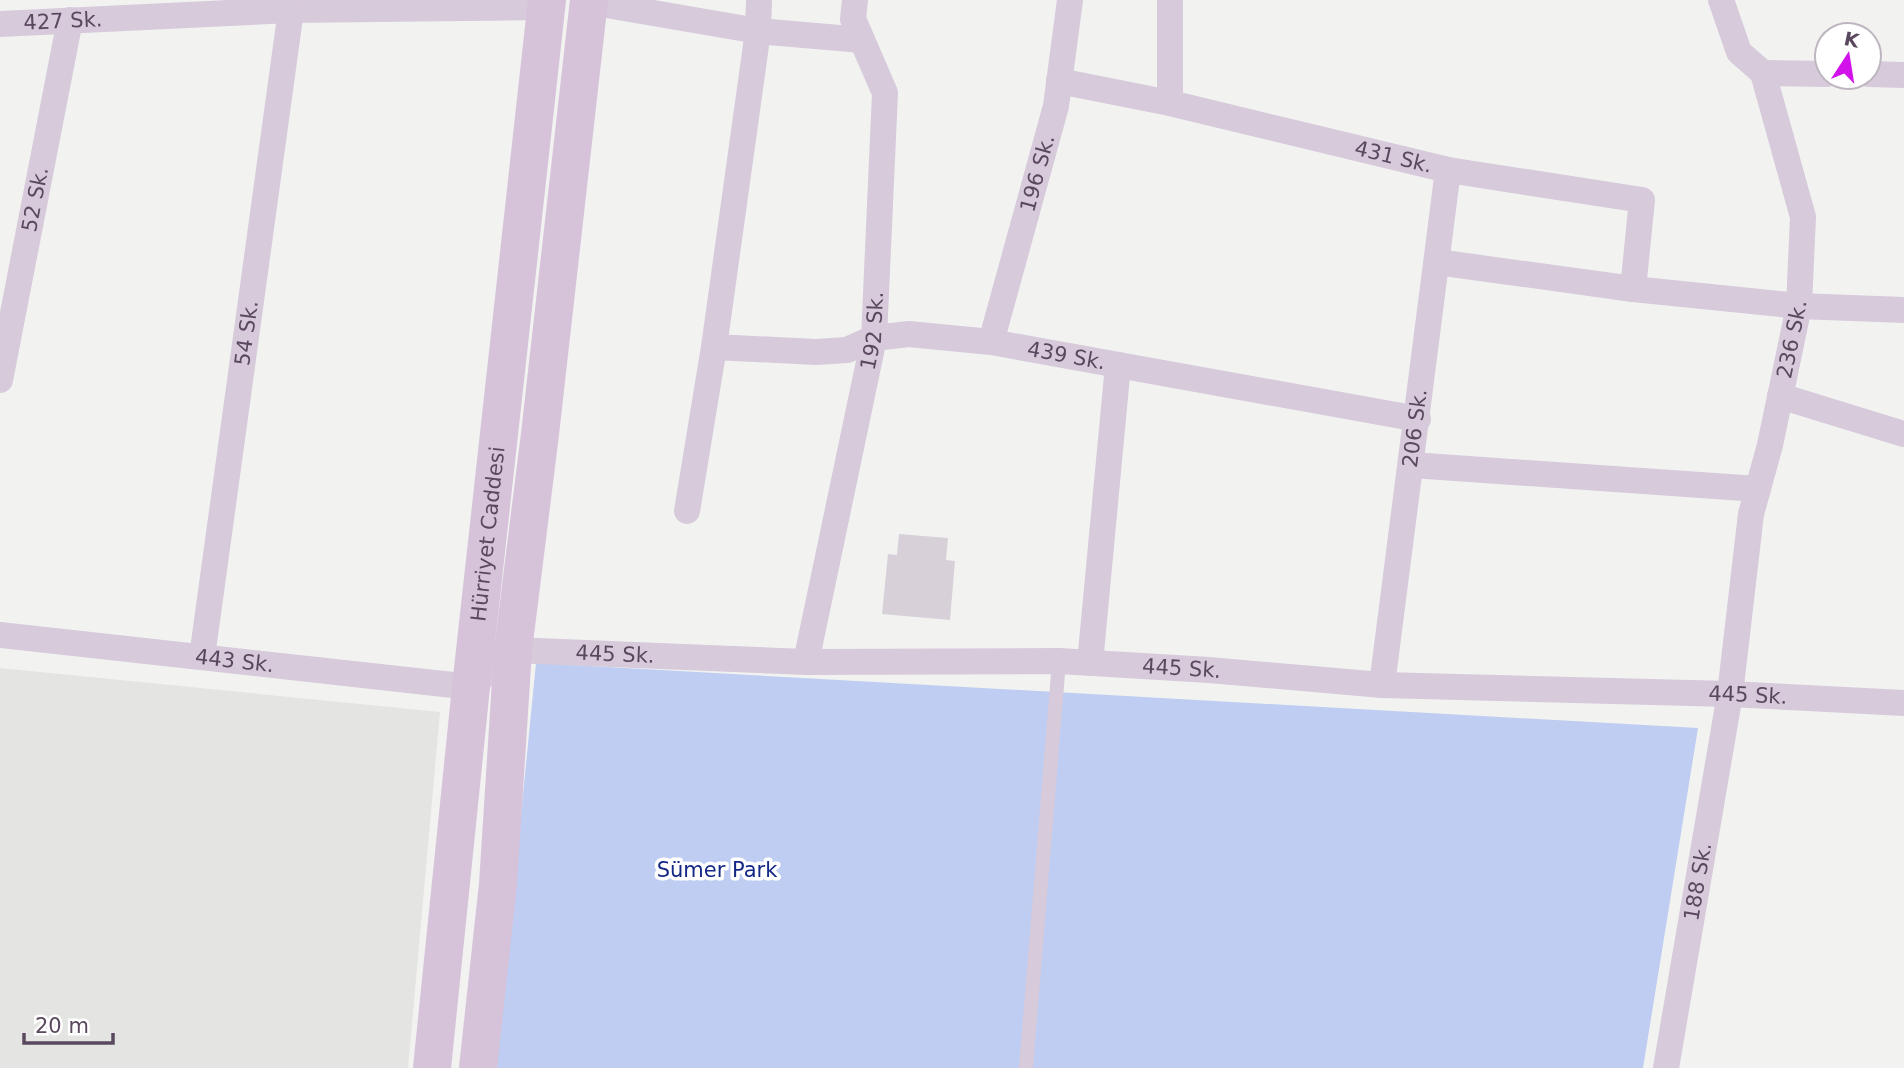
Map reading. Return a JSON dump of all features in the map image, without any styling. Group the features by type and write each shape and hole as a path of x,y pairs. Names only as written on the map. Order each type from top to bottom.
{"main road":[{"name":"Hürriyet Caddesi","path":"478,1068 498,884 513,650 589,1"},
{"name":"Hürriyet Caddesi","path":"432,1068 546,4"}],"street":[{"path":"687,511 714,347 760,0"},
{"name":"192 Sk.","path":"806,662 874,338 884,93 853,19 855,0"},
{"name":"196 Sk.","path":"990,342 1056,106 1070,0"},
{"path":"1170,0 1170,103"},
{"path":"1721,0 1739,52 1763,73 1813,74"},
{"path":"589,1 758,31 863,40"},
{"name":"427 Sk.","path":"0,24 291,10 546,4"},
{"name":"54 Sk.","path":"202,657 291,10"},
{"name":"52 Sk.","path":"0,380 70,20"},
{"name":"236 Sk.","path":"1730,694 1751,514 1799,306 1803,217 1763,73"},
{"path":"1883,74 1904,75"},
{"name":"431 Sk.","path":"1059,81 1170,103 1448,170 1642,200 1633,289"},
{"name":"206 Sk.","path":"1382,685 1448,170"},
{"path":"1437,262 1633,289 1799,306 1904,310"},
{"name":"439 Sk.","path":"714,347 837,351 847,350 874,338 909,334 990,342 1418,418"},
{"path":"1090,663 1118,365"},
{"path":"1780,396 1904,433"},
{"path":"1412,465 1758,489"},
{"name":"443 Sk.","path":"0,635 471,687"},
{"path":"471,687 513,650"},
{"name":"445 Sk.","path":"513,650 806,662 1059,661 1209,670 1382,685 1730,694 1904,703"},
{"name":"188 Sk.","path":"1666,1068 1730,694"}],"lane":[{"path":"1026,1068 1059,661"}],"shaded area":[{"path":"0,668 440,712 408,1068 0,1068"}],"green space":[{"name":"Sümer Park","path":"536,663 1698,728 1643,1068 496,1068"}],"building":[{"path":"899,534 948,538 946,560 955,561 950,620 882,614 888,554 897,555"}]}
